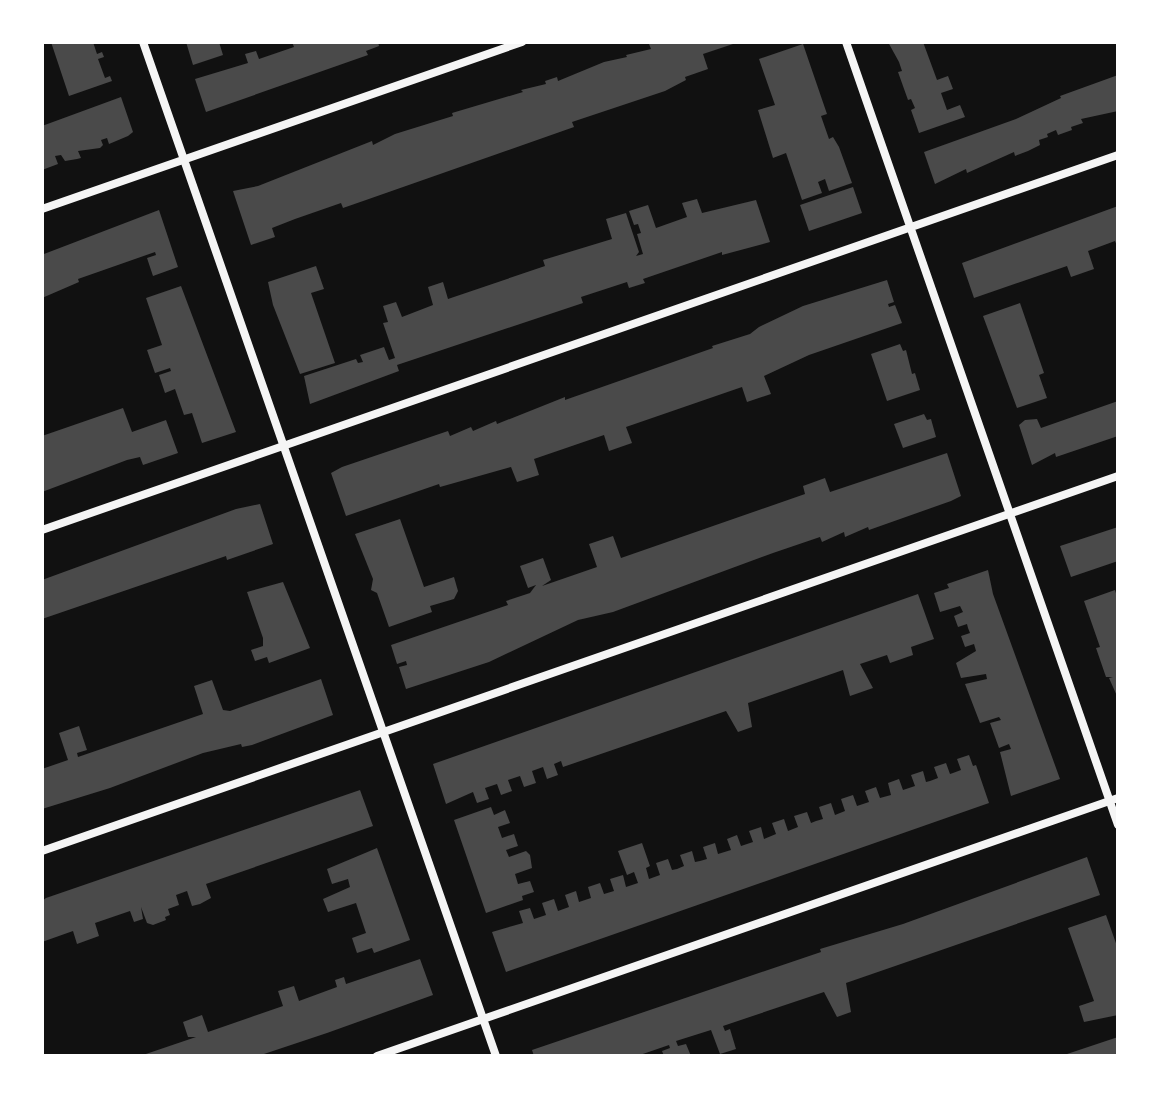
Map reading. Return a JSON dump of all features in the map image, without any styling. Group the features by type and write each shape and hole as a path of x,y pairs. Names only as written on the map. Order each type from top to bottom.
{"street":[{"path":"143,42 496,1056"},
{"path":"42,209 522,42"},
{"path":"846,42 1010,514 1114,800 1118,825"},
{"path":"42,530 1118,155"},
{"path":"42,851 1118,476"},
{"path":"377,1056 1114,800"}],"building":[{"path":"51,42 93,42 97,54 102,52 104,57 98,59 105,78 110,76 112,81 69,96"},
{"path":"186,42 219,42 223,55 193,65"},
{"path":"292,42 378,42 379,46 366,51 368,55 206,112 195,79 248,63 245,54 256,51 259,59 294,47"},
{"path":"739,42 703,54 708,69 685,77 686,80 665,91 572,122 574,127 343,208 341,203 295,219 272,228 275,237 251,245 233,191 258,186 372,141 373,145 395,134 453,116 452,113 546,84 545,81 557,77 558,81 604,62 651,49 649,44"},
{"path":"888,42 923,42 937,80 948,76 953,89 941,93 947,110 960,105 965,117 919,133 911,110 915,108 911,99 908,100 898,72 902,71 899,62"},
{"path":"803,44 827,114 821,116 829,139 833,137 839,147 852,183 829,191 825,179 818,182 822,193 802,200 786,153 773,158 758,110 775,105 759,59"},
{"path":"1118,75 1118,111 1081,119 1083,123 1071,127 1072,130 1058,135 1056,130 1047,134 1048,137 1039,140 1040,145 1028,151 1015,156 1014,152 967,173 966,169 935,184 924,152 1016,119 1060,96"},
{"path":"121,97 133,132 109,144 107,138 101,140 103,145 100,148 78,151 81,158 65,161 61,155 55,156 58,164 42,170 42,126"},
{"path":"853,187 862,213 809,231 800,205"},
{"path":"697,199 702,213 756,200 770,242 722,255 722,252 643,279 645,283 629,288 627,282 581,297 583,303 397,365 399,371 310,404 304,376 356,359 358,363 363,362 360,355 384,347 389,360 395,358 383,323 388,322 383,306 396,302 402,317 433,305 428,287 443,282 448,299 545,266 543,260 612,239 606,219 626,213 639,252 636,256 643,254 637,234 641,233 629,211 648,205 656,228 687,217 682,203"},
{"path":"1118,206 1118,248 1115,241 1088,251 1094,269 1071,277 1067,266 974,298 962,263"},
{"path":"159,210 178,267 153,276 147,258 156,255 155,252 78,279 79,282 42,298 44,254"},
{"path":"316,266 324,289 311,293 335,363 300,374 273,305 268,282"},
{"path":"887,280 894,302 888,304 889,307 895,305 902,323 809,355 764,376 771,394 747,402 742,387 626,427 632,443 609,451 604,435 534,459 539,475 517,482 511,467 440,487 439,484 346,516 331,473 342,467 448,431 450,436 471,427 473,431 496,421 497,424 565,397 565,400 750,334 803,306"},
{"path":"181,286 236,432 202,443 192,413 184,415 175,389 165,393 159,375 171,371 170,368 155,373 147,350 162,345 146,298"},
{"path":"1020,303 1044,373 1039,375 1047,398 1017,408 983,316"},
{"path":"900,344 903,351 906,350 920,390 887,401 871,354"},
{"path":"1118,401 1118,436 1056,457 1055,453 1032,465 1019,425 1025,420 1037,419 1041,428"},
{"path":"123,408 132,432 166,420 178,453 143,465 140,457 127,460 42,492 42,436"},
{"path":"924,414 927,420 931,419 936,437 903,448 894,424"},
{"path":"947,453 961,496 951,501 845,537 844,532 822,542 820,537 613,612 578,620 489,662 406,689 399,667 407,665 406,661 397,664 391,645 508,605 506,601 530,593 536,585 528,588 520,566 543,558 551,580 542,586 597,567 589,544 613,536 621,558 805,494 803,486 825,478 830,492"},
{"path":"260,504 273,544 227,560 226,556 42,619 42,580 236,509"},
{"path":"400,519 424,587 454,577 458,591 454,599 430,606 432,612 389,627 377,593 371,590 373,579 355,534"},
{"path":"1118,527 1118,561 1071,577 1060,546"},
{"path":"988,570 993,594 1060,779 1011,796 1000,752 1011,749 1009,744 999,748 990,723 1001,720 999,717 980,723 965,684 987,679 986,674 961,678 956,663 976,651 974,644 965,647 961,636 970,633 967,624 958,627 954,616 963,612 960,606 940,612 934,593 949,588 947,584"},
{"path":"283,582 310,648 269,663 267,657 255,661 251,650 263,646 263,638 247,592"},
{"path":"1115,590 1118,600 1117,696 1109,678 1113,677 1106,677 1096,648 1100,647 1084,601"},
{"path":"918,594 934,639 911,647 913,655 890,663 887,655 860,664 873,688 850,696 843,670 748,703 752,727 738,732 726,711 563,767 561,761 554,764 558,775 547,779 543,767 532,771 536,783 524,787 520,776 508,780 512,791 501,795 497,784 485,788 489,799 477,803 473,792 446,804 433,764"},
{"path":"321,679 333,715 252,745 242,747 241,744 203,753 110,788 42,809 42,769 68,760 59,733 79,726 87,750 77,753 78,757 203,714 194,686 212,680 223,710 230,711"},
{"path":"969,755 973,766 976,765 989,803 506,972 492,932 523,923 519,911 530,908 534,919 546,915 542,903 554,899 558,911 569,907 565,895 576,891 579,902 591,898 588,887 600,883 604,894 614,891 610,879 623,875 626,887 638,883 634,872 627,875 618,851 642,843 650,866 646,868 649,879 660,875 656,863 668,859 672,870 677,869 684,866 680,855 692,851 695,862 707,859 703,847 715,843 718,854 731,850 727,839 737,835 741,846 753,842 749,831 761,827 764,839 776,834 772,823 784,819 788,831 798,827 794,816 807,812 811,823 823,819 819,807 831,803 835,815 845,811 841,799 853,795 857,806 869,802 865,791 876,787 880,798 891,795 888,783 899,779 903,790 915,786 911,775 923,771 926,782 930,781 938,778 934,767 946,763 950,774 953,773 961,770 957,759"},
{"path":"360,790 373,826 206,884 211,898 200,904 192,906 187,891 176,895 179,905 168,909 170,915 165,917 166,920 153,925 147,923 141,907 143,919 134,922 130,911 95,923 99,936 77,944 73,931 42,942 42,901 46,898"},
{"path":"491,807 494,815 505,810 510,823 498,827 502,838 514,834 518,846 506,850 509,857 526,851 530,855 532,868 515,874 518,884 530,881 534,892 522,896 523,900 486,913 454,820"},
{"path":"377,848 410,940 374,953 372,948 357,953 352,938 366,933 356,903 328,912 323,899 350,887 348,879 332,884 327,869"},
{"path":"1087,857 1100,895 846,983 851,1012 837,1017 824,992 723,1026 725,1031 730,1029 736,1049 720,1054 711,1030 676,1041 678,1046 686,1044 691,1056 664,1056 662,1051 670,1048 669,1045 637,1056 534,1056 532,1050 821,952 820,949 903,924"},
{"path":"1106,915 1118,949 1118,1015 1084,1022 1079,1006 1094,1001 1068,928"},
{"path":"420,959 433,995 327,1033 258,1056 140,1056 196,1037 188,1037 183,1022 202,1015 208,1032 283,1006 278,991 294,986 299,1001 337,987 335,980 344,977 346,984"},
{"path":"1118,1037 1118,1056 1064,1056 1064,1055"}]}
